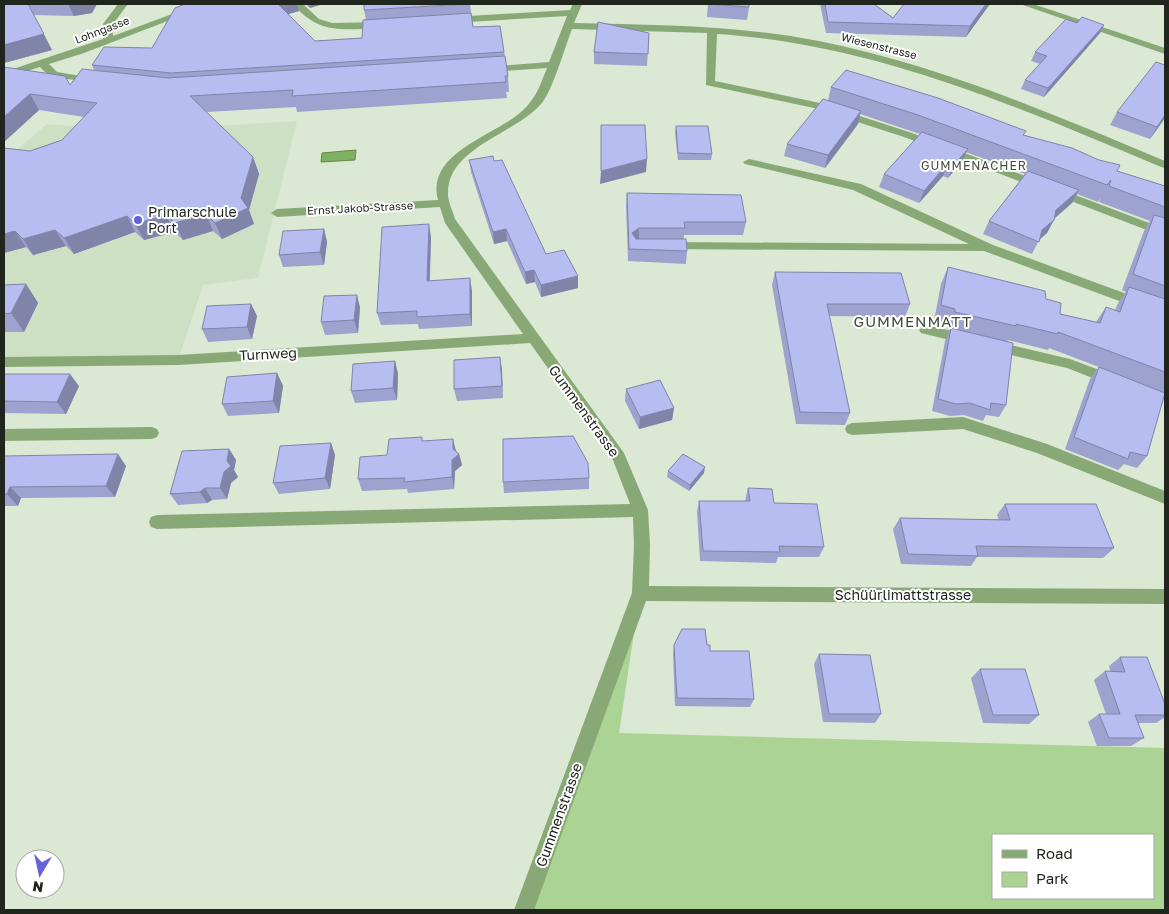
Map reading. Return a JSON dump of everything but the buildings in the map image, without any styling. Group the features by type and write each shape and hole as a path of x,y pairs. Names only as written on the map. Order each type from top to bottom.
{"street":[{"path":"108,41 108,24 123,4"},
{"name":"Lohngasse","path":"4,75 43,64 207,4"},
{"path":"298,4 316,21 331,26 390,24"},
{"path":"1025,4 1165,51"},
{"path":"438,21 575,8 570,26 538,101 525,114 461,154 451,164 445,174 442,203"},
{"name":"Wiesenstrasse","path":"570,26 712,30 820,44 934,73 978,88 1165,165"},
{"path":"712,30 710,83 816,104 889,129 1165,233"},
{"path":"43,64 54,75 110,83"},
{"path":"481,70 554,65"},
{"path":"749,162 857,187 989,248 1165,312"},
{"name":"Ernst Jakob-Strasse","path":"278,213 442,203"},
{"name":"Gummenstrasse","path":"442,203 449,220 619,457 640,510 642,544 640,593 524,910"},
{"path":"657,246 989,248"},
{"path":"926,330 1070,364 1122,385"},
{"name":"Turnweg","path":"4,362 178,360 532,338"},
{"path":"852,429 963,424 1042,448 1165,498"},
{"path":"4,435 152,433"},
{"path":"157,522 640,510"},
{"name":"Schüürlimattstrasse","path":"640,593 1165,598"}],"shaded area":[{"name":"Primarschule Port","path":"297,121 258,278 203,285 178,360 4,362 4,161 47,124 137,131"},
{"path":"356,150 355,160 321,162 322,153"}],"green space":[{"path":"640,593 619,733 1165,748 1165,910 524,910"}],"place":[{"name":"Primarschule Port","path":"138,220"}],"district":[{"name":"GUMMENACHER","path":"974,166"},
{"name":"GUMMENMATT","path":"913,322"}]}
